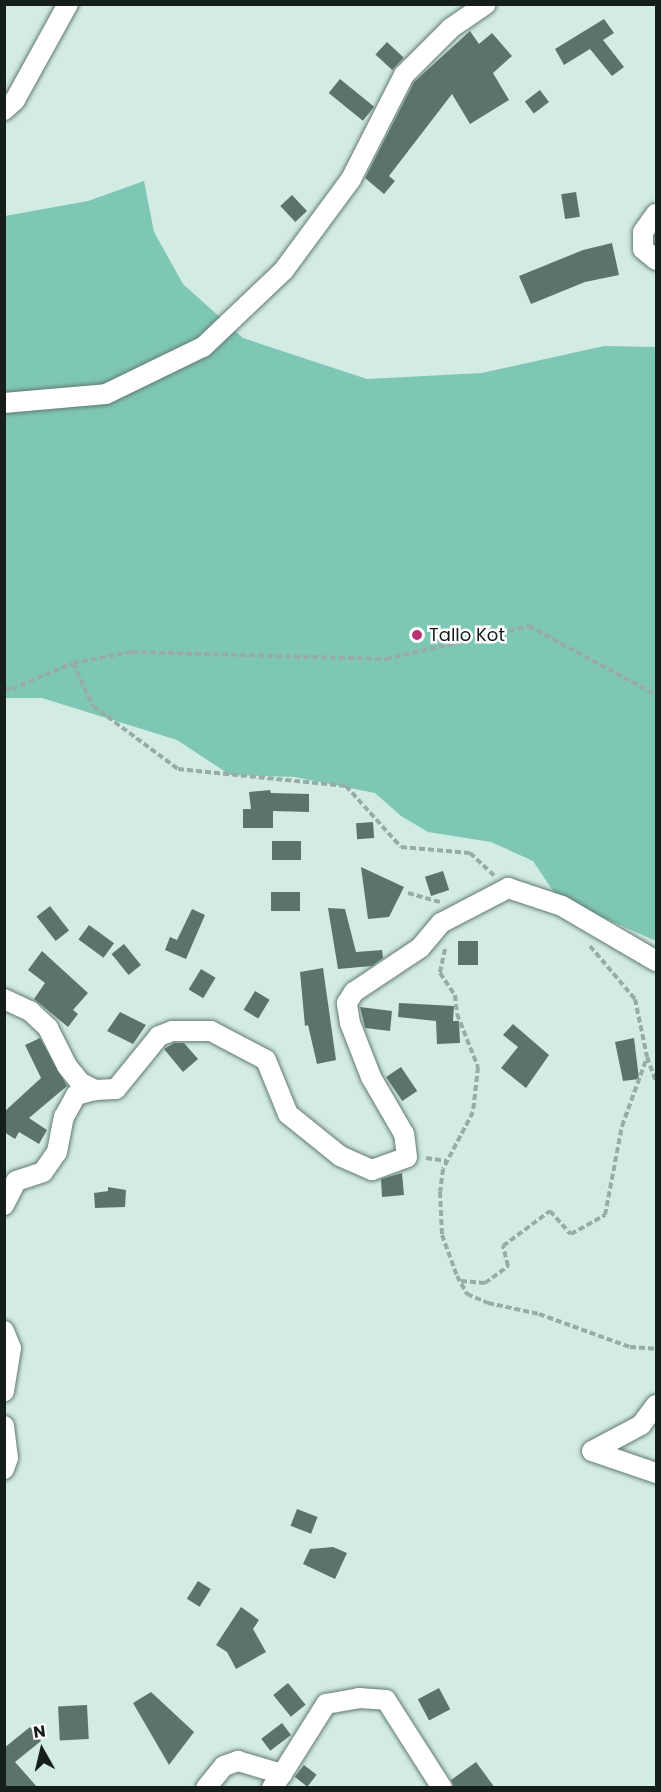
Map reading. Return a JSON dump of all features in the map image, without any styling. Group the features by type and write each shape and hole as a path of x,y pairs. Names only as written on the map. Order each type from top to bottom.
{"street":[{"path":"4,110 15,100 68,4"},
{"path":"4,403 106,394 203,347 284,270 298,252 351,179 404,75 452,28 486,4"},
{"path":"657,214 643,232 643,249 657,260"},
{"path":"4,1205 10,1182 43,1172 57,1152 64,1117 76,1095 95,1090 116,1089 159,1036 172,1030 211,1031 266,1060 288,1114 340,1156 372,1170 407,1157 404,1134 380,1098 355,1037 347,1003 354,992 420,948 441,922 508,888 562,906 657,961"},
{"path":"4,999 30,1011 48,1028 67,1066 81,1083 95,1090"},
{"path":"4,1330 10,1348 4,1391"},
{"path":"657,1405 640,1425 592,1450 657,1473"},
{"path":"4,1426 8,1458 4,1468"},
{"path":"206,1788 224,1766 238,1761 277,1781 326,1704 359,1698 386,1700 442,1788"}],"path":[{"path":"4,688 12,689 73,663 132,652 386,659 529,626 657,695"},
{"path":"73,663 93,706 178,769 346,786 401,847 470,853 508,888"},
{"path":"408,893 439,902 454,916 440,973 454,995 457,1014 478,1067 473,1112 443,1168 440,1192 442,1236 466,1294 489,1303 539,1314 630,1347 657,1349"},
{"path":"588,944 635,999 646,1057 657,1082"},
{"path":"460,1281 484,1283 508,1266 503,1246 550,1211 570,1234 605,1215 622,1126 643,1077 646,1057"}],"green space":[{"path":"144,181 154,232 183,284 243,338 367,379 482,373 604,346 656,347 656,941 557,897 533,861 491,842 428,832 401,816 375,793 295,777 230,775 177,740 42,698 5,698 5,216 88,201"}],"building":[{"path":"604,19 614,33 603,40 624,67 612,76 590,49 564,65 555,49"},
{"path":"470,31 479,44 492,33 512,56 493,73 509,100 470,124 452,94 389,176 395,181 384,194 365,178 414,82"},
{"path":"387,42 404,58 392,70 375,54"},
{"path":"340,79 374,107 363,121 329,93"},
{"path":"540,90 549,102 534,113 525,101"},
{"path":"576,192 580,217 565,219 561,194"},
{"path":"292,195 307,211 295,222 280,206"},
{"path":"612,243 619,275 585,282 531,304 519,276 583,250"},
{"path":"270,790 271,793 309,794 309,812 273,811 273,828 243,828 243,809 251,809 249,792"},
{"path":"373,822 374,838 357,839 356,823"},
{"path":"272,841 301,841 301,860 272,860"},
{"path":"361,867 404,887 389,917 368,919"},
{"path":"443,871 449,890 431,896 425,877"},
{"path":"271,892 300,892 300,911 271,911"},
{"path":"50,906 69,930 56,941 37,916"},
{"path":"328,908 345,909 356,952 382,950 383,958 372,966 338,969"},
{"path":"192,909 205,915 186,959 165,950 170,937 177,940"},
{"path":"89,925 114,943 103,958 78,940"},
{"path":"458,941 478,941 478,965 458,965"},
{"path":"124,944 141,965 129,975 112,954"},
{"path":"42,951 88,993 73,1010 78,1014 68,1027 34,999 45,983 28,970"},
{"path":"323,968 336,1060 317,1064 308,1025 305,1026 300,972"},
{"path":"201,969 216,978 203,998 189,990"},
{"path":"255,991 270,1000 258,1019 244,1010"},
{"path":"399,1003 454,1006 453,1021 459,1021 460,1043 437,1044 436,1021 398,1017"},
{"path":"360,1007 392,1011 390,1031 365,1028"},
{"path":"120,1012 146,1025 133,1044 107,1031"},
{"path":"513,1024 549,1055 526,1088 501,1068 518,1047 503,1035"},
{"path":"40,1038 67,1086 29,1118 47,1130 39,1144 19,1132 15,1139 4,1132 4,1112 41,1078 25,1045"},
{"path":"634,1038 639,1079 623,1081 615,1042"},
{"path":"174,1043 184,1043 198,1059 183,1072 164,1049"},
{"path":"401,1067 417,1091 402,1101 386,1077"},
{"path":"402,1173 404,1195 382,1197 381,1179"},
{"path":"108,1187 126,1190 125,1207 95,1208 94,1193 108,1191"},
{"path":"297,1509 318,1517 311,1534 291,1526"},
{"path":"333,1547 347,1553 335,1579 303,1564 310,1549"},
{"path":"198,1581 211,1589 200,1607 187,1599"},
{"path":"241,1607 259,1620 253,1629 266,1652 236,1669 227,1652 216,1645"},
{"path":"288,1683 306,1705 291,1717 273,1695"},
{"path":"439,1688 450,1709 429,1720 418,1699"},
{"path":"151,1692 194,1732 169,1765 133,1703"},
{"path":"87,1705 89,1739 60,1740 58,1707"},
{"path":"282,1723 291,1735 270,1751 261,1739"},
{"path":"30,1727 41,1741 15,1762 38,1788 4,1788 4,1748"},
{"path":"476,1762 495,1788 454,1788 451,1780"},
{"path":"304,1765 317,1775 307,1787 295,1777"}],"place":[{"name":"Tallo Kot","path":"417,635"}]}
